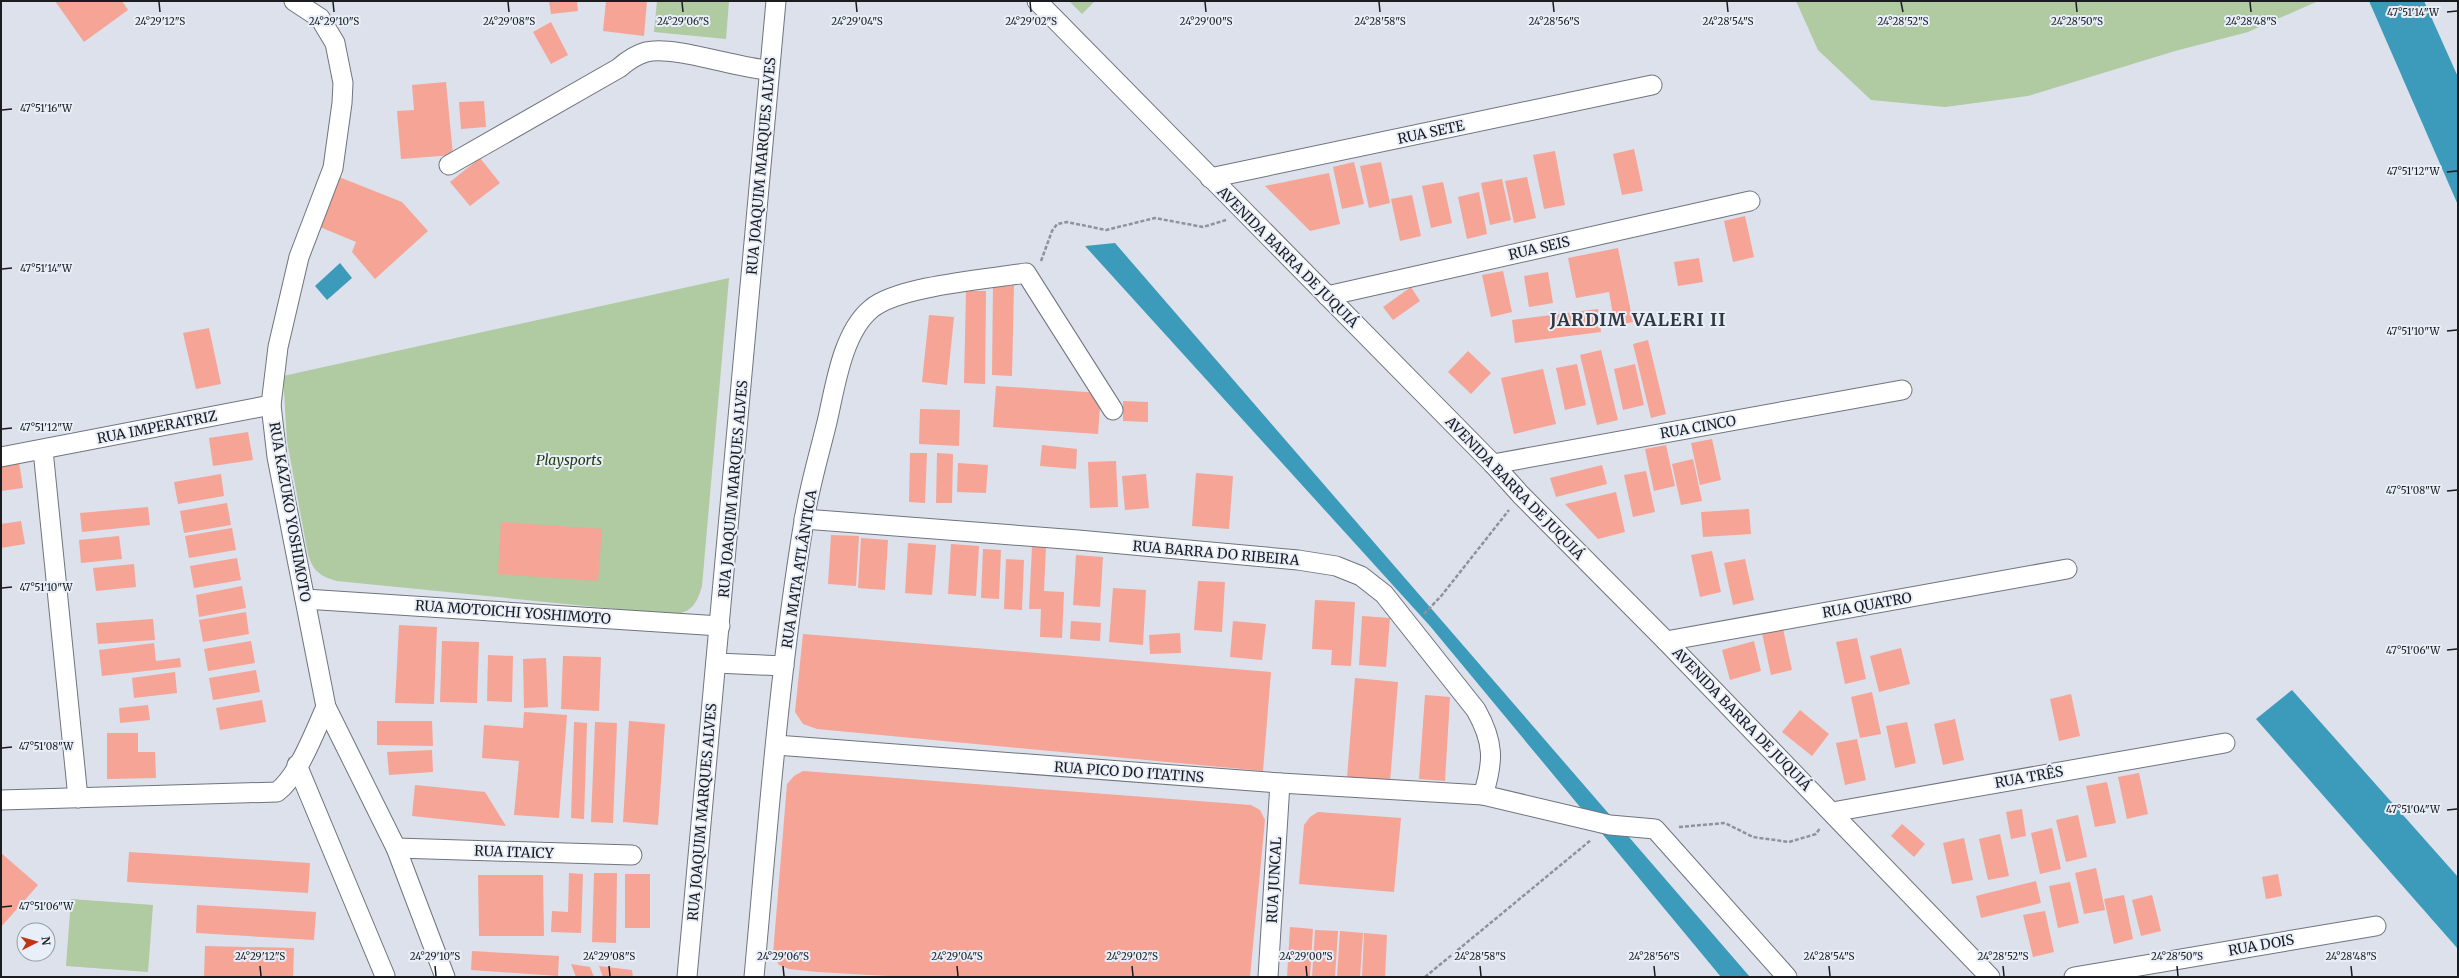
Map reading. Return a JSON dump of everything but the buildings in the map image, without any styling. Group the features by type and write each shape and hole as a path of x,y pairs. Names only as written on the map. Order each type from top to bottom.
{"street":[{"name":"RUA KAZUKO YOSHIMOTO","path":"294,1 320,18 335,43 341,64 342,103 333,168 299,257 278,347 271,405 281,480 326,707 396,848 445,977"},
{"name":"RUA JOAQUIM MARQUES ALVES","path":"687,977 752,284 776,1"},
{"name":"AVENIDA BARRA DE JUQUIÁ","path":"1037,1 1493,464 1520,495 1666,641 1990,977"},
{"path":"449,165 619,68 630,58 647,52 668,52 769,70"},
{"name":"RUA SETE","path":"1210,178 1652,85"},
{"name":"RUA SEIS","path":"1327,296 1750,201"},
{"path":"1026,273 1113,410"},
{"name":"RUA MATA ATLÂNTICA","path":"754,977 784,666 804,519 841,362 853,332 870,309 889,298 912,291 1026,273"},
{"name":"RUA CINCO","path":"1493,464 1902,390"},
{"name":"RUA IMPERATRIZ","path":"1,457 271,405"},
{"path":"43,450 78,798"},
{"name":"RUA BARRA DO RIBEIRA","path":"804,519 1078,540 1298,560 1336,566 1361,576 1384,594 1476,710 1483,724 1490,746 1491,770 1483,795"},
{"name":"RUA QUATRO","path":"1666,641 2067,569"},
{"name":"RUA MOTOICHI YOSHIMOTO","path":"305,599 720,626"},
{"path":"716,663 784,666"},
{"path":"1,800 267,794 276,792 286,785 298,765 326,707"},
{"name":"RUA TRÊS","path":"1832,812 2225,743"},
{"name":"RUA PICO DO ITATINS","path":"776,745 1280,783 1483,795 1610,825 1655,829"},
{"path":"298,765 385,976"},
{"name":"RUA JUNCAL","path":"1268,977 1280,783"},
{"path":"1655,829 1787,977"},
{"name":"RUA ITAICY","path":"396,848 632,855"},
{"name":"RUA DOIS","path":"2074,977 2376,926"}],"path":[{"path":"1026,273 1034,270 1041,262 1052,231 1057,224 1067,222 1106,230 1131,225 1144,219 1155,218 1203,227 1226,220 1242,210"},
{"path":"1422,615 1442,595 1520,495"},
{"path":"1655,829 1725,823 1753,837 1789,842 1816,834 1832,812"},
{"path":"1425,977 1610,825"}],"green space":[{"path":"657,1 729,1 726,39 654,32"},
{"path":"1069,1 1095,1 1082,14"},
{"path":"1796,1 2316,2 2248,32 2175,51 2028,96 1945,107 1871,100 1818,50"},
{"name":"Playsports","path":"729,278 702,586 694,604 686,611 666,614 337,581 325,577 313,567 307,549 287,441 283,376"},
{"path":"71,899 153,905 148,972 66,966"}],"water":[{"path":"2369,1 2424,1 2458,77 2458,205"},
{"path":"1115,243 1750,977 1721,977 1430,626 1085,246"},
{"path":"340,263 352,278 327,300 315,286"},
{"path":"2292,690 2458,877 2458,949 2256,719"}],"district":[{"name":"JARDIM VALERI II","path":"1638,319"}]}
